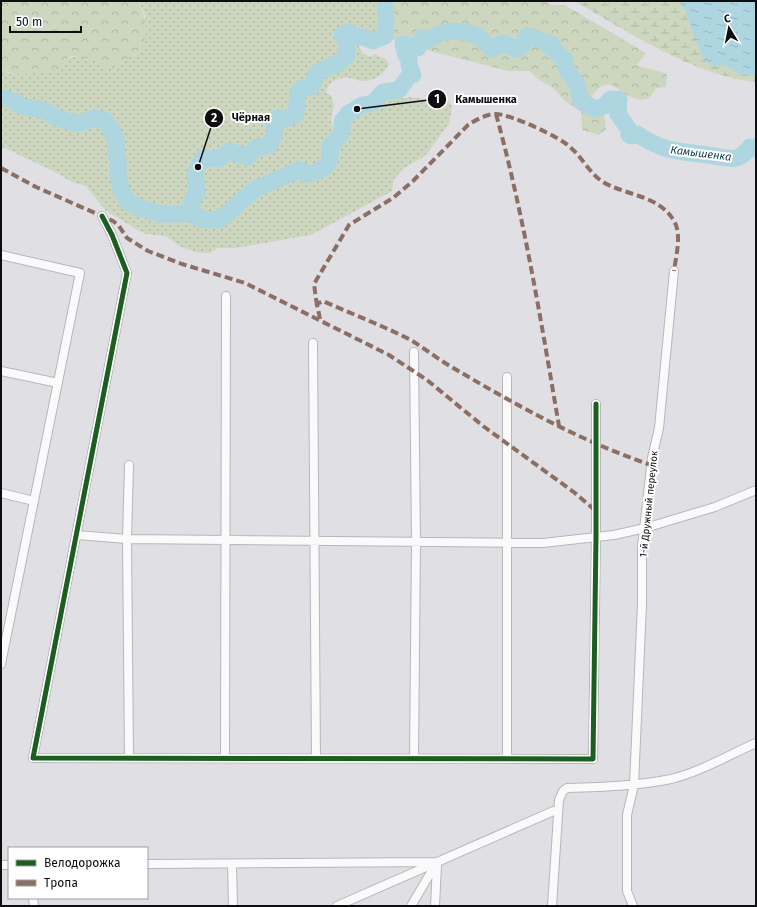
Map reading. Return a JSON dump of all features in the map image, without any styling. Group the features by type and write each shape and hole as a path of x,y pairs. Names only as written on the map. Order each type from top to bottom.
{"street":[{"path":"102,216 112,235 127,273 33,758 593,759 596,404"},
{"path":"1,255 80,272 1,664"},
{"name":"1-й Дружный переулок","path":"633,906 627,890 627,815 634,785 642,604 642,547 652,458 659,428 674,271"},
{"path":"225,758 226,296"},
{"path":"313,343 316,758"},
{"path":"414,352 416,542 414,759"},
{"path":"1,370 58,383"},
{"path":"507,376 507,759"},
{"path":"129,464 127,539 129,758"},
{"path":"77,535 127,539 543,543 614,535 645,528 715,507 756,490"},
{"path":"1,493 34,501"},
{"path":"1,618 10,620"},
{"path":"552,906 559,795 568,788 634,785 680,776 756,743"},
{"path":"337,906 558,809"},
{"path":"148,864 437,862"},
{"path":"411,906 437,862"},
{"path":"435,906 437,862"},
{"path":"232,864 233,906"}],"green space":[{"path":"1,1 138,1 146,22 146,34 142,48 138,55 132,55 113,68 102,69 94,59 72,56 63,60 63,69 32,74 16,74 1,70"},
{"path":"138,1 385,1 386,23 385,36 383,38 378,38 373,41 354,36 347,32 342,35 346,39 357,43 363,53 370,57 375,54 387,60 389,65 381,75 374,79 358,81 350,78 341,78 337,79 328,86 326,93 331,95 334,105 331,121 335,130 330,146 342,132 342,121 349,113 362,105 373,103 387,91 402,98 412,97 429,100 448,100 452,106 449,124 425,156 404,168 394,179 392,191 311,235 235,248 218,248 210,253 200,253 181,247 165,236 145,234 106,211 86,186 72,182 55,172 5,148 1,149 1,70 11,74 63,69 63,60 76,57 95,60 113,68 132,55 146,17"},
{"path":"385,1 545,1 552,5 565,5 646,53 637,65 667,74 666,87 656,88 652,95 647,99 641,100 628,95 610,84 601,86 591,97 595,109 604,114 606,129 599,135 582,130 581,112 566,102 552,87 539,80 529,71 508,71 403,44 385,36"},
{"path":"574,1 756,1 756,82 733,78 685,62"}],"water":[{"path":"679,1 756,1 756,76 739,74 727,66 710,65 704,60 686,11"}],"waterway":[{"path":"1,97 14,101 21,106 44,110 55,117 70,122 80,123 95,118 105,120 116,138 118,175 121,189 128,202 140,208 162,214 190,213 193,198 197,193 195,172 203,158 219,159 229,151 247,157 257,147 265,147 270,145 275,133 274,123 278,118 290,118 296,114 298,92 302,88 312,87 316,73 338,63 347,56 346,39 342,35 347,32 354,36 373,41 385,36 385,1"},
{"name":"Камышенка","path":"190,213 196,214 199,219 215,220 222,218 255,189 299,170 309,174 323,168 330,159 330,146 340,135 342,121 349,113 362,105 373,103 383,92 399,90 409,76 413,75 409,65 409,56 406,55 403,44 418,48 422,38 426,41 451,31 471,33 481,39 492,49 502,43 517,49 521,47 527,36 552,44 550,47 565,60 566,69 577,84 581,101 595,109 604,106 611,99 613,101 619,99 618,114 630,131 629,135 631,136 637,134 663,148 671,150 726,158 736,158 745,153 750,147 756,148"}],"marked path":[{"path":"317,306 314,284 349,225 393,198 413,181 468,125 492,114 512,118 534,127 565,143 574,151 598,179 612,187 651,201 668,212 674,221 678,232 678,245 674,271"},
{"path":"496,114 515,191 539,308 559,426"},
{"path":"1,168 36,187 113,221 119,226 127,238 148,251 182,264 245,283 389,355 427,380 483,426 575,493 596,511"},
{"path":"320,319 317,304 323,301 377,324 409,339 450,366 548,421 599,445 651,465"}],"cycle path":[{"path":"102,216 112,235 127,273 33,758 593,759 596,404"}],"place":[{"name":"Камышенка","path":"357,109"},
{"name":"Чёрная","path":"198,167"}]}
